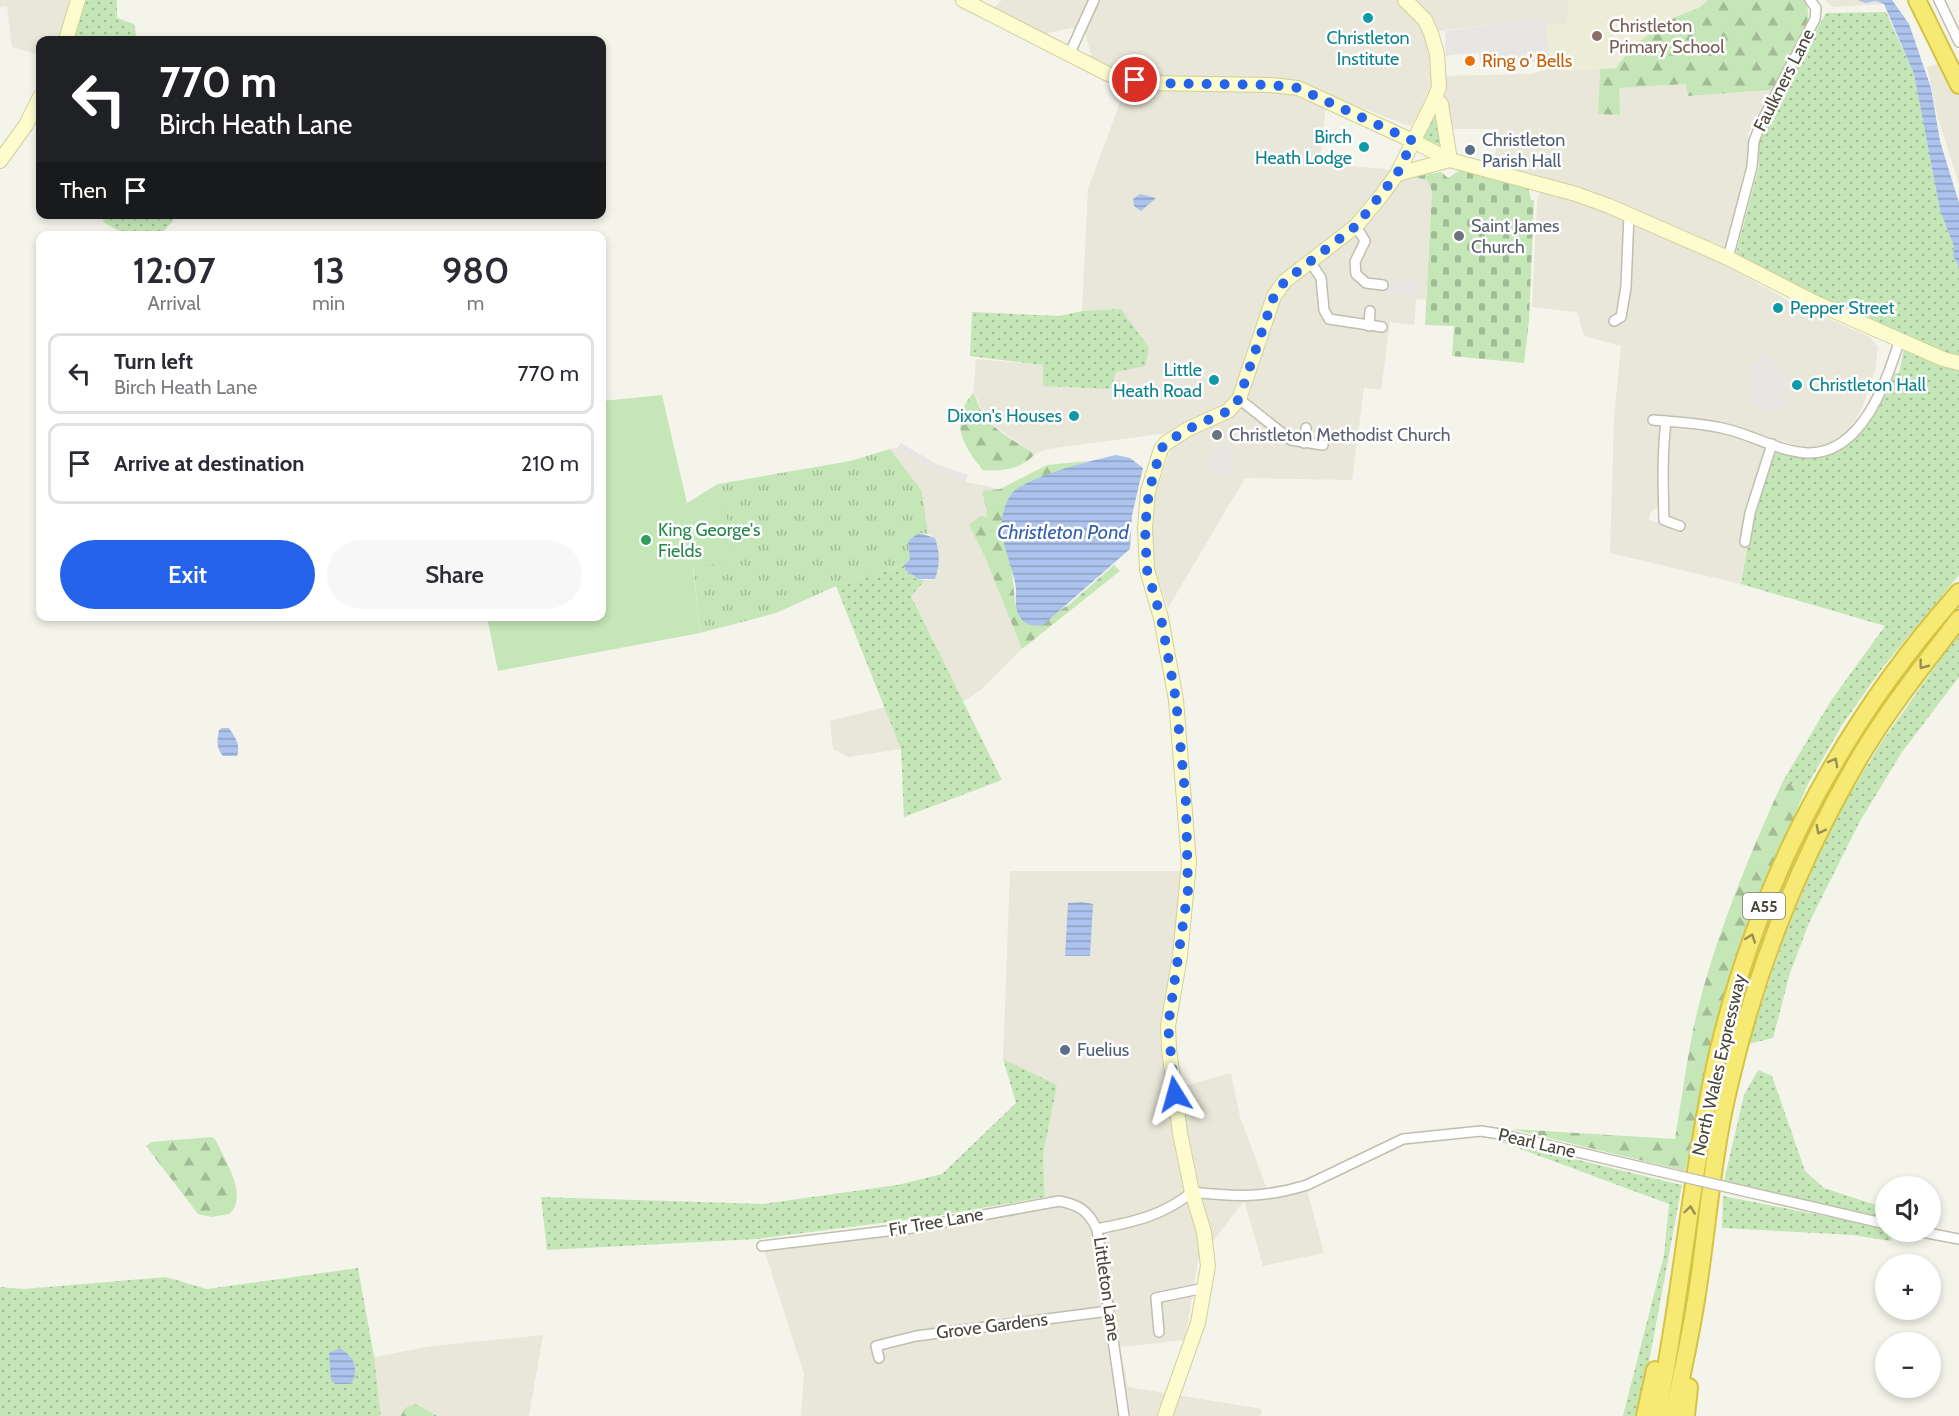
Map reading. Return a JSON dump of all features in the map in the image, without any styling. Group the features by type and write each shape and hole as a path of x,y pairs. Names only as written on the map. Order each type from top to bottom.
{"highway":[{"path":"1917,0 1959,85"},
{"name":"North Wales Expressway","path":"1657,1416 1698,1157 1718,1055 1745,955 1797,828 1842,747 1888,679 1959,592"},
{"name":"North Wales Expressway","path":"1674,1416 1698,1287 1705,1222 1729,1086 1766,956 1788,899 1818,833 1862,754 1909,685 1959,619"},
{"path":"1645,1416 1665,1326 1681,1268"},
{"path":"1686,1416 1698,1287"}],"street":[{"path":"67,36 78,0"},
{"path":"963,0 1108,74 1147,83 1271,85 1298,88 1449,160 1576,194 1629,214 1728,258 1816,303 1943,359 1959,363"},
{"path":"1069,55 1094,0"},
{"path":"1165,1416 1198,1323 1208,1266 1204,1232 1192,1192 1180,1133 1168,1039 1171,1000 1180,956 1188,890 1186,803 1176,700 1161,618 1147,570 1145,528 1149,491 1161,449 1166,443 1188,429 1228,411 1239,399 1274,296 1285,281 1356,226 1397,174 1439,87 1431,33 1425,20 1405,0"},
{"path":"1939,0 1959,42"},
{"name":"Faulkners Lane","path":"1728,258 1752,167 1754,141 1762,121 1807,38 1815,19 1813,4"},
{"path":"1435,98 1441,104 1449,160"},
{"path":"0,161 26,125 36,105"},
{"path":"1397,174 1449,160"},
{"path":"1614,321 1621,317 1626,287 1629,214"},
{"path":"1356,226 1365,241 1355,262 1356,274 1366,283 1383,285"},
{"path":"1311,262 1321,278 1324,310 1329,319 1382,327"},
{"path":"1369,326 1370,311"},
{"path":"1653,420 1724,428 1808,453 1834,446 1846,438 1880,396 1900,339"},
{"path":"1239,399 1283,434 1304,443 1323,445"},
{"path":"1666,421 1662,452 1665,489 1664,520 1680,526"},
{"path":"1304,443 1306,428"},
{"path":"1745,542 1750,513 1772,444"},
{"name":"Pearl Lane","path":"1192,1192 1246,1197 1291,1190 1307,1185 1403,1139 1481,1131 1875,1221"},
{"name":"Littleton Lane","path":"1124,1416 1097,1229 1146,1220 1175,1207 1192,1192"},
{"name":"Fir Tree Lane","path":"762,1246 912,1228 1059,1201 1074,1204 1089,1212 1097,1229"},
{"path":"1941,1236 1959,1239"},
{"path":"1160,1332 1156,1298 1204,1288"},
{"name":"Grove Gardens","path":"879,1358 875,1342 1109,1311"}],"shaded area":[{"path":"0,0 73,0 61,36 36,36 36,54 12,47 7,6 0,7"},
{"path":"1002,0 1569,0 1567,24 1547,25 1537,18 1440,31 1429,42 1435,74 1447,76 1531,74 1549,69 1566,71 1600,69 1598,114 1619,115 1618,88 1687,84 1688,96 1771,90 1748,133 1750,165 1728,244 1720,262 1791,302 1870,337 1878,347 1875,371 1862,408 1849,430 1831,443 1808,449 1714,420 1651,415 1651,424 1657,425 1661,432 1658,457 1662,504 1650,513 1649,520 1684,529 1685,523 1670,518 1667,514 1670,487 1666,457 1671,428 1723,433 1763,448 1765,453 1740,544 1747,545 1741,584 1610,553 1614,418 1621,346 1584,336 1577,312 1532,307 1537,200 1546,180 1493,167 1499,129 1448,129 1444,90 1428,92 1421,113 1410,126 1327,95 1320,163 1384,169 1427,180 1432,191 1426,299 1416,300 1414,325 1390,322 1381,390 1364,388 1352,480 1245,478 1168,608 1154,568 1149,532 1153,501 1172,445 1168,433 1047,449 1035,454 989,422 981,413 978,400 973,393 976,359 1043,365 1043,386 1121,309 1082,311 1088,189 1131,73 1093,61 1085,34 1071,28 1039,35 993,9"},
{"name":"Christleton Primary School","path":"1569,0 1708,0 1701,9 1678,16 1631,47 1616,68 1566,71 1549,69 1547,25 1567,24"},
{"path":"1825,0 1857,0 1866,3 1876,1 1884,4 1833,7"},
{"path":"1537,18 1547,25 1549,61 1486,65 1486,61 1480,62 1479,53 1446,57 1445,31"},
{"path":"1959,58 1959,184 1937,115 1927,67"},
{"path":"1420,278 1418,297 1382,292 1386,279"},
{"path":"1762,354 1769,357 1768,361 1781,365 1780,371 1787,373 1781,397 1790,400 1787,412 1775,407 1772,414 1765,411 1752,402 1747,391 1748,387 1753,388 1754,385 1747,383 1752,363 1759,365"},
{"path":"901,443 938,465 968,475 966,482 930,469 897,448"},
{"path":"1227,446 1234,446 1231,475 1212,473 1212,452"},
{"path":"897,448 930,469 966,482 1000,489 982,497 988,508 987,518 970,525 1022,649 982,689 963,702 911,595 925,580 935,579 935,538 928,534 922,491 890,449"},
{"path":"886,707 901,749 848,757 833,749 830,721"},
{"path":"1010,871 1184,871 1160,1039 1166,1091 1231,1073 1240,1117 1270,1197 1307,1190 1324,1253 1263,1266 1243,1202 1198,1261 1185,1340 1120,1347 1128,1387 1262,1409 1260,1416 801,1416 804,1374 764,1249 868,1238 1046,1205 1043,1155 1057,1085 1003,1059"},
{"path":"543,1335 529,1416 381,1416 374,1357 432,1346"}],"green space":[{"path":"83,0 117,0 117,18 134,24 136,36 71,36"},
{"path":"1708,0 1804,0 1808,9 1808,21 1804,33 1792,59 1771,90 1688,96 1686,84 1619,88 1620,115 1598,114 1600,69 1616,68 1635,45 1650,33"},
{"path":"1886,12 1914,74 1940,210 1954,247 1953,256 1959,267 1959,356 1937,351 1737,258 1736,253 1759,166 1758,146 1765,123 1826,13"},
{"path":"1436,112 1440,148 1423,138"},
{"path":"1460,170 1528,187 1531,200 1534,200 1529,320 1524,363 1452,356 1454,326 1425,325 1432,191 1427,180 1413,177 1441,172 1448,178"},
{"path":"104,219 172,219 173,221 164,231 119,231 103,222"},
{"path":"1121,309 1149,348 1145,366 1116,372 1110,389 1043,386 1043,365 970,356 972,312 1059,316 1082,311"},
{"path":"1904,349 1959,367 1959,575 1883,667 1842,725 1807,786 1782,783 1830,702 1885,626 1741,584 1753,513 1774,455 1779,451 1800,455 1819,454 1837,448 1852,438 1878,409 1895,373 1899,373"},
{"path":"973,393 981,412 988,421 1035,454 1030,459 1011,468 983,470 969,451 961,433 961,413"},
{"name":"King George's Fields","path":"662,395 687,503 718,484 738,560 693,568 700,633 498,671 488,621 606,621 606,401"},
{"path":"890,449 922,491 928,534 919,533 910,559 904,565 836,586 776,613 700,633 687,503 718,484 850,461"},
{"path":"1088,461 1057,473 1001,530 1012,569 1015,603 1020,618 1035,626 1070,604 1114,565 1120,571 1022,649 985,557 969,525 980,516 987,517 983,491 1000,489 1047,465"},
{"path":"904,565 905,570 917,579 925,580 911,596 1002,780 904,817 901,749 836,586"},
{"path":"1959,633 1959,677 1902,752 1860,821 1809,923 1790,973 1773,1038 1748,1044 1784,937 1828,831 1879,746"},
{"path":"1782,783 1807,786 1758,901 1717,1021 1685,1171 1512,1129 1675,1139 1693,1030 1710,966 1743,874"},
{"path":"1003,1059 1057,1085 1043,1155 1045,1197 936,1216 757,1239 547,1250 541,1197 763,1204 897,1185 942,1174 1016,1103"},
{"path":"1758,1070 1772,1076 1805,1171 1824,1188 1875,1205 1875,1217 1724,1181 1744,1095"},
{"path":"211,1137 215,1139 229,1167 237,1198 235,1207 229,1214 211,1217 198,1214 146,1146 151,1142"},
{"path":"1499,1141 1682,1185 1645,1383 1636,1416 1623,1416 1664,1255 1669,1204"},
{"path":"1723,1196 1875,1226 1875,1238 1853,1235 1722,1228"},
{"path":"358,1268 374,1357 381,1416 0,1416 0,1287 24,1289 166,1277 207,1289"},
{"path":"415,1404 437,1416 400,1416 405,1408"}],"water":[{"path":"1857,0 1892,0 1909,24 1931,88 1940,141 1959,203 1959,267 1953,256 1954,247 1940,210 1914,74 1884,4"},
{"path":"1140,194 1156,198 1141,211 1134,206 1133,199"},
{"name":"Christleton Pond","path":"1116,455 1130,458 1143,468 1132,515 1130,549 1043,625 1027,623 1019,617 1015,581 1003,539 1002,518 1009,498 1021,486 1033,480 1062,469"},
{"path":"919,533 935,538 939,558 935,579 918,579 905,570 904,565 910,559 908,541"},
{"path":"229,728 235,738 238,745 237,756 223,756 221,753 218,741 219,730"},
{"path":"1068,903 1093,904 1090,956 1065,956"},
{"path":"340,1348 351,1358 355,1369 354,1379 349,1384 335,1384 331,1380 329,1353"}],"place":[{"name":"Christleton Institute","path":"1368,18"},
{"name":"Christleton Primary School","path":"1597,36"},
{"name":"Ring o' Bells","path":"1470,61"},
{"name":"Birch Heath Lodge","path":"1364,147"},
{"name":"Christleton Parish Hall","path":"1470,150"},
{"name":"Saint James Church","path":"1459,236"},
{"name":"Pepper Street","path":"1778,308"},
{"name":"Little Heath Road","path":"1214,380"},
{"name":"Christleton Hall","path":"1797,385"},
{"name":"Dixon's Houses","path":"1074,416"},
{"name":"Christleton Methodist Church","path":"1217,435"},
{"name":"King George's Fields","path":"646,540"},
{"name":"Fuelius","path":"1065,1050"}],"route":[{"path":"1135,80 1147,83 1271,85 1298,88 1413,141 1397,174 1356,226 1285,281 1274,296 1239,399 1228,411 1213,420 1188,429 1166,443 1161,449 1149,491 1145,528 1147,570 1161,618 1176,700 1189,863 1180,956 1168,1026 1175,1094"}]}
